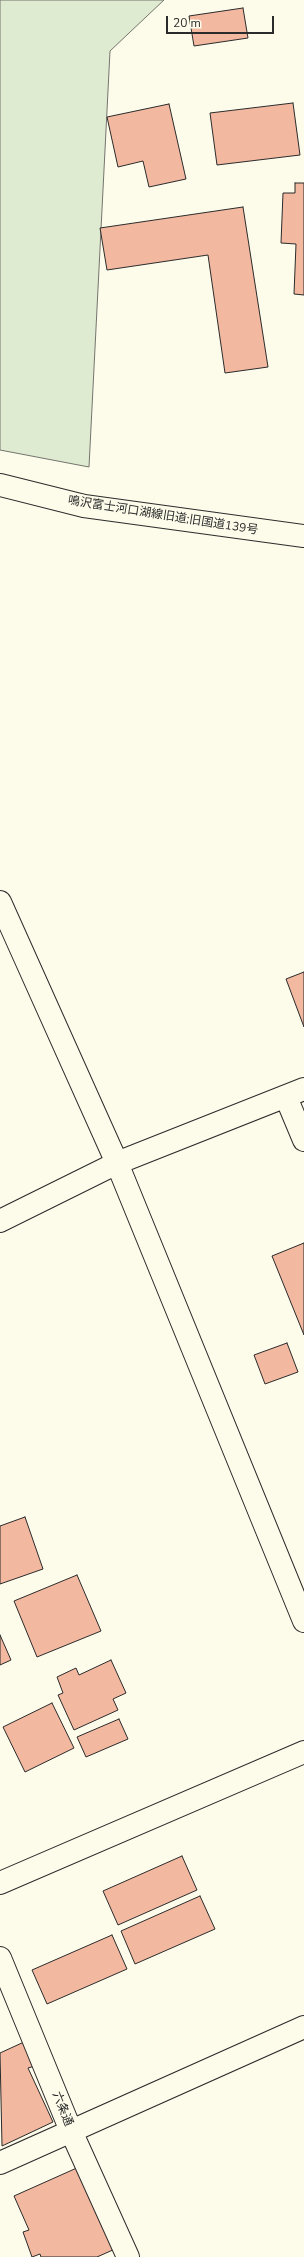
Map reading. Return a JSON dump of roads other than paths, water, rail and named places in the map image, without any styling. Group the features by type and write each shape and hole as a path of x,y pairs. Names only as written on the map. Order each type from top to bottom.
{"street":[{"name":"鳴沢富士河口湖線旧道;旧国道139号","path":"0,485 84,506 304,536"},
{"path":"0,902 117,1163 304,1621"},
{"path":"0,1221 117,1163 295,1093 304,1140"},
{"path":"0,1883 304,1752"},
{"name":"六条通","path":"0,1958 71,2131 128,2257"},
{"path":"0,2163 304,2027"}]}
